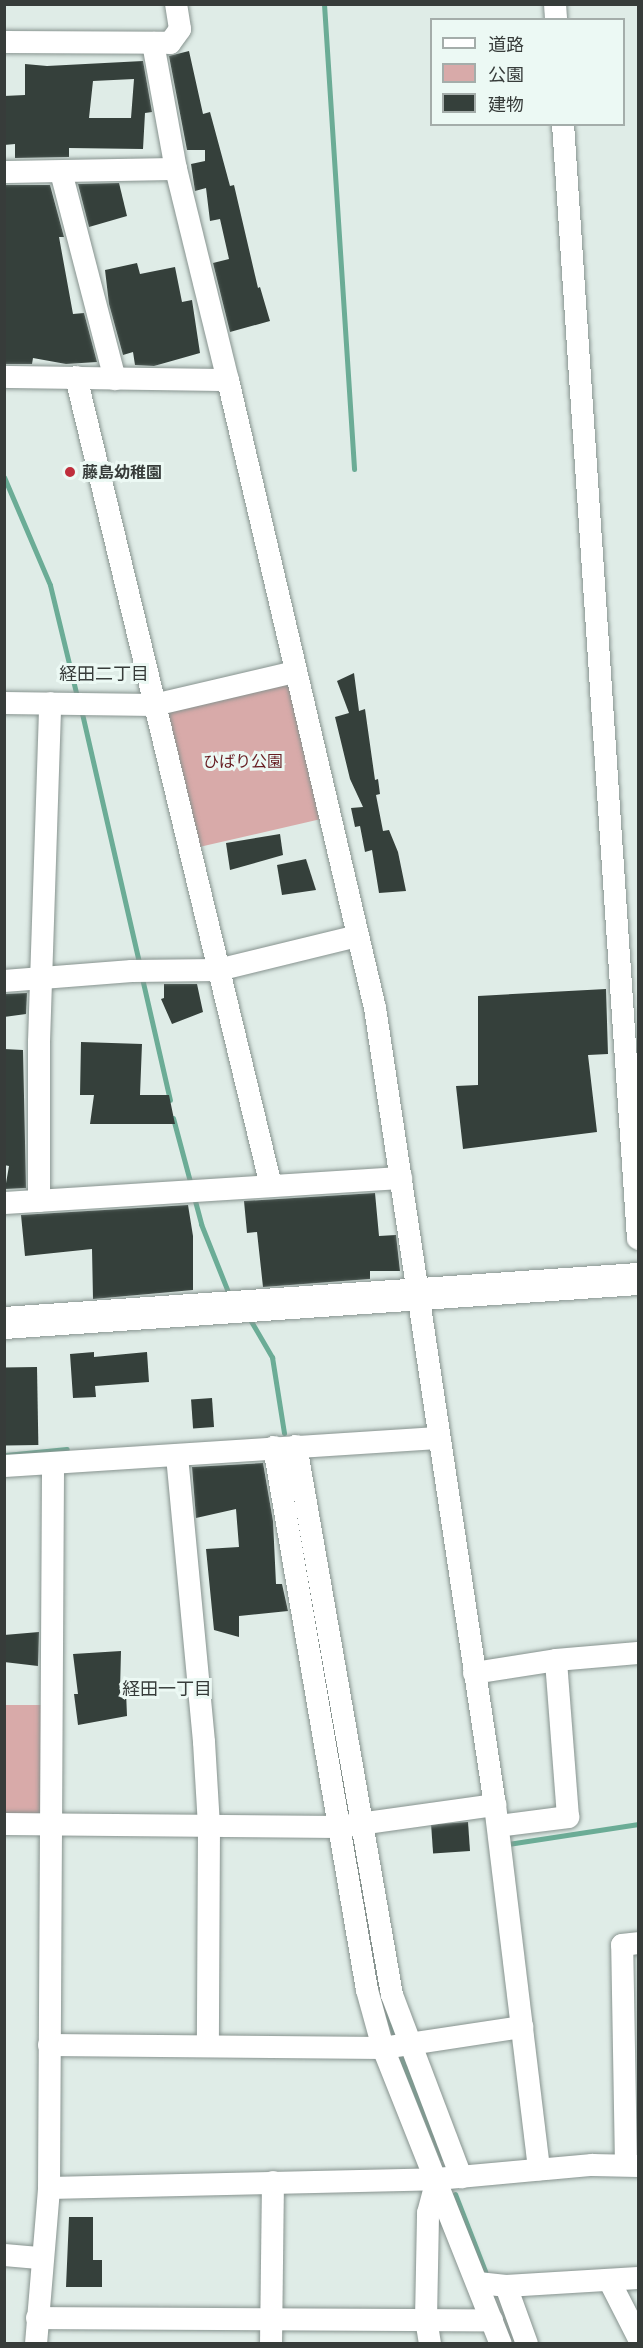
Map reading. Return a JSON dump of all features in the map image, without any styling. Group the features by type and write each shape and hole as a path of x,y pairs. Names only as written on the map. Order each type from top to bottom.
{"street":[{"path":"4,42 170,43 180,29 176,4"},
{"path":"153,43 176,169 228,380 375,1008 419,1294 438,1438 497,1815 539,2169"},
{"path":"563,126 639,1238"},
{"path":"4,172 176,169"},
{"path":"61,172 116,379"},
{"path":"4,377 228,380"},
{"path":"76,377 153,705 271,1186"},
{"path":"4,703 153,705 295,672"},
{"path":"39,1201 40,978 50,703"},
{"path":"4,981 132,971 218,970 358,936"},
{"path":"4,1203 401,1178"},
{"path":"4,1323 639,1280"},
{"path":"4,1466 177,1456 285,1446 438,1438"},
{"path":"285,1446 364,1823 392,1995 461,2177"},
{"path":"285,1446 338,1827 367,1990 383,2048 501,2343"},
{"path":"177,1456 204,1742 209,1827 208,2046"},
{"path":"36,2343 49,2188 53,1463"},
{"path":"474,1673 556,1660 639,1653"},
{"path":"4,1824 338,1827 364,1823 497,1815 568,1817 556,1660"},
{"path":"49,2188 437,2179 539,2169 632,2165 622,1945 639,1943"},
{"path":"49,2045 383,2048 522,2027"},
{"path":"430,2343 426,2320 428,2213 437,2179"},
{"path":"272,2343 273,2182"},
{"path":"4,2255 42,2258"},
{"path":"478,2283 506,2286 639,2278"},
{"path":"609,2280 639,2337"},
{"path":"506,2286 527,2343"},
{"path":"38,2318 492,2320"}],"green space":[{"name":"ひばり公園","path":"295,672 329,817 187,850 154,705"},
{"path":"5,1705 44,1705 44,1821 5,1821"}],"building":[{"path":"189,51 203,114 210,112 230,186 234,185 258,288 260,287 270,321 230,332 213,263 229,259 220,219 210,221 206,188 195,191 191,164 205,161 205,150 187,150 169,56"},
{"path":"143,61 152,112 145,113 143,149 69,148 69,157 15,158 15,144 4,145 4,96 25,95 25,64 47,66","holes":["134,79 131,118 89,118 93,81"]},
{"path":"119,183 127,216 89,227 78,184"},
{"path":"4,185 50,185 64,237 59,237 73,314 84,313 97,362 66,364 33,358 32,364 4,364"},
{"path":"137,263 140,274 175,267 182,302 192,300 200,353 154,366 135,365 133,352 123,355 109,304 105,270"},
{"path":"354,673 359,711 365,709 375,780 378,779 380,794 376,795 383,831 389,830 398,852 406,891 379,893 372,850 365,852 360,826 355,827 351,808 363,807 350,779 335,717 349,713 337,681"},
{"path":"280,834 283,855 230,870 226,843"},
{"path":"306,859 316,890 282,895 277,865"},
{"path":"164,984 197,984 203,1012 172,1024 161,999 164,998"},
{"path":"606,989 608,1054 588,1055 597,1132 463,1149 456,1086 478,1085 478,996"},
{"path":"27,993 26,1014 4,1017 4,994"},
{"path":"81,1042 142,1044 140,1095 169,1095 175,1124 90,1124 94,1095 80,1095"},
{"path":"4,1049 23,1050 26,1188 5,1189 9,1166 4,1165"},
{"path":"375,1193 379,1236 396,1235 400,1271 370,1271 370,1279 263,1287 257,1232 247,1233 244,1201"},
{"path":"188,1205 193,1236 193,1290 93,1299 92,1249 25,1256 21,1215"},
{"path":"94,1352 94,1357 147,1352 149,1382 95,1386 96,1397 73,1398 70,1354"},
{"path":"37,1367 38,1445 5,1446 4,1368"},
{"path":"212,1398 214,1427 193,1428 191,1399"},
{"path":"263,1463 273,1521 276,1584 282,1584 288,1611 239,1616 239,1637 214,1630 206,1549 239,1547 236,1509 196,1518 192,1467"},
{"path":"39,1632 38,1666 4,1662 4,1635"},
{"path":"121,1651 120,1691 126,1691 127,1716 78,1725 74,1694 78,1694 73,1654"},
{"path":"468,1822 470,1851 433,1854 431,1825"},
{"path":"69,2217 93,2217 93,2260 102,2260 102,2287 66,2287"}],"waterway":[{"path":"324,4 354,469"},
{"path":"4,477 50,585 77,697"},
{"path":"81,709 140,966"},
{"path":"142,978 170,1100"},
{"path":"173,1118 191,1185"},
{"path":"194,1197 201,1224 230,1297"},
{"path":"248,1316 272,1357 284,1433"},
{"path":"6,1455 67,1449"},
{"path":"508,1844 638,1824"},
{"path":"388,2015 395,2037"},
{"path":"401,2057 442,2158"},
{"path":"455,2194 485,2271"}],"place":[{"name":"藤島幼稚園","path":"70,472"}],"district":[{"name":"経田二丁目","path":"104,673"},
{"name":"経田一丁目","path":"167,1688"}]}
